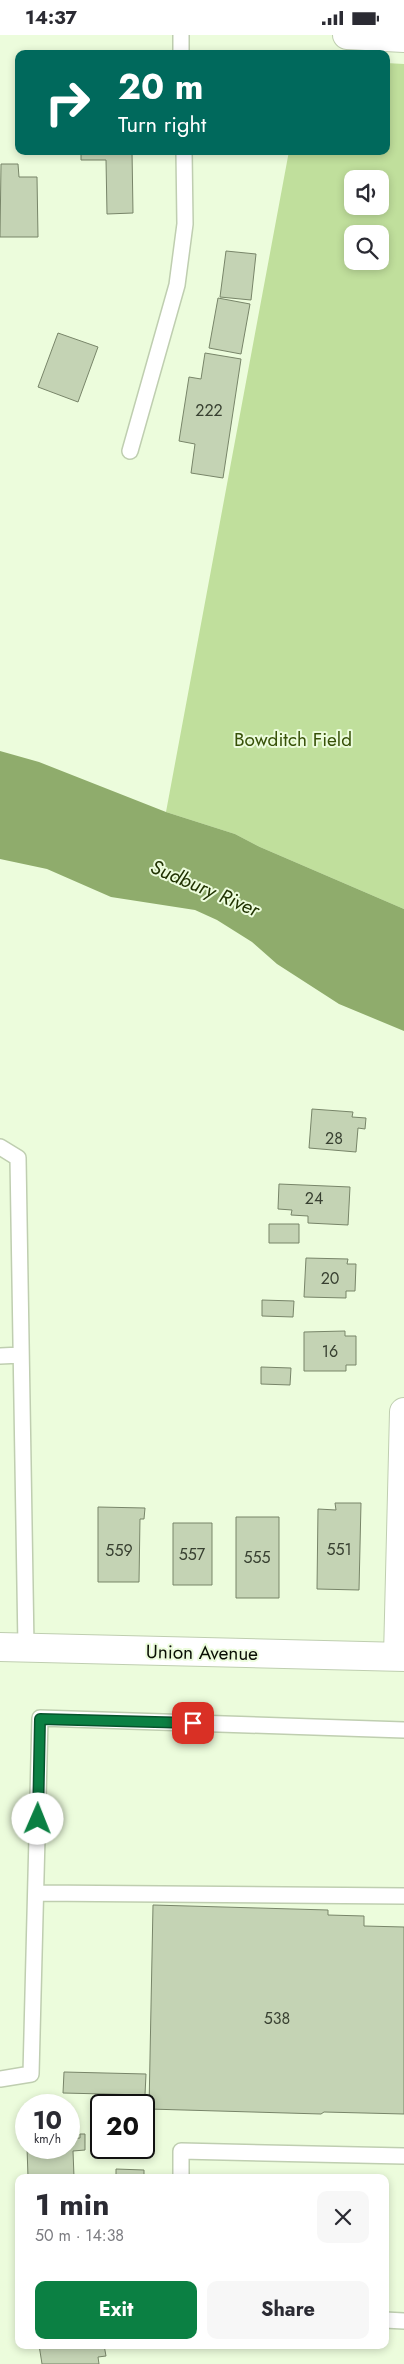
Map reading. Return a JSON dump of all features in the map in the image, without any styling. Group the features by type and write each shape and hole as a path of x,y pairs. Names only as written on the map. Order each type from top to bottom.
{"main road":[{"path":"347,35 404,38"},
{"path":"401,1657 404,1412"},
{"name":"Union Avenue","path":"13,1647 401,1657"}],"lane":[{"path":"181,35 181,50"},
{"path":"130,451 177,285 185,224 184,155"},
{"path":"0,1147 18,1158 21,1355 13,1647"},
{"path":"0,1356 21,1355"},
{"path":"0,2079 31,2074 40,1719 404,1730"},
{"path":"36,1893 404,1896"},
{"path":"181,2174 181,2151 404,2155"},
{"path":"389,2320 404,2321"}],"green space":[{"name":"Bowditch Field","path":"390,63 404,64 404,909 260,847 235,834 166,812 288,155 390,155"}],"water":[{"name":"Sudbury River","path":"0,751 39,762 166,812 235,834 260,847 404,909 404,1031 339,1004 277,964 252,942 217,920 195,910 111,897 47,869 0,859"}],"building":[{"path":"81,155 132,155 133,213 107,214 106,160 81,160"},
{"path":"1,164 18,164 19,177 37,177 38,237 0,237"},
{"path":"226,251 256,254 251,300 220,297"},
{"path":"218,298 250,304 241,354 209,348"},
{"path":"58,333 98,347 78,402 38,387"},
{"path":"205,353 241,359 223,478 191,473 195,444 179,441 189,377 201,379"},
{"path":"312,1109 353,1112 352,1117 366,1118 365,1129 358,1128 356,1152 309,1148"},
{"path":"279,1184 350,1187 348,1225 308,1223 308,1216 291,1215 292,1210 278,1209"},
{"path":"269,1224 299,1224 299,1243 269,1243"},
{"path":"306,1258 348,1259 347,1264 356,1264 355,1291 346,1291 346,1298 304,1297"},
{"path":"262,1300 294,1301 293,1317 262,1316"},
{"path":"345,1331 345,1336 356,1336 356,1365 346,1365 346,1371 304,1371 304,1332"},
{"path":"261,1367 291,1368 290,1385 261,1384"},
{"path":"335,1503 361,1503 359,1590 317,1589 318,1509 336,1510"},
{"path":"98,1507 145,1508 144,1519 140,1519 139,1582 98,1582"},
{"path":"236,1517 279,1517 279,1598 236,1598"},
{"path":"173,1523 212,1523 212,1585 173,1585"},
{"path":"153,1905 328,1910 328,1915 364,1916 364,1926 404,1927 404,2114 324,2112 321,2114 155,2109 155,2094 149,2094"},
{"path":"64,2072 146,2074 145,2094 63,2093"},
{"path":"80,2134 85,2134 85,2150 80,2150"},
{"path":"27,2159 73,2159 74,2174 28,2174"},
{"path":"116,2169 144,2170 144,2174 116,2174"},
{"path":"40,2349 105,2349 106,2356 98,2357 99,2364 42,2364"}],"route":[{"path":"38,1819 40,1719 193,1723"}]}
